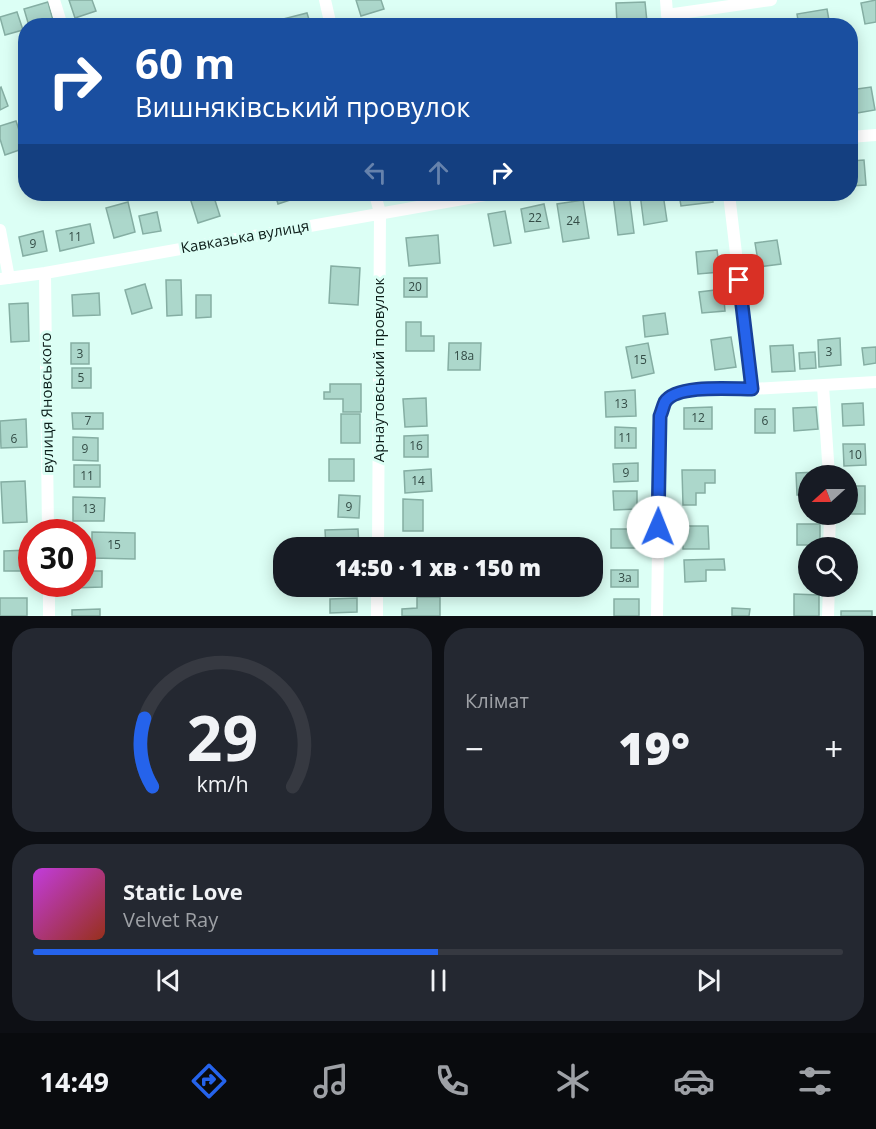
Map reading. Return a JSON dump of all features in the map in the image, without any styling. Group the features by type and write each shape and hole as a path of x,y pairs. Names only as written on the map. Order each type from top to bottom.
{"street":[{"path":"54,0 60,18"},
{"path":"325,0 329,18"},
{"path":"666,0 667,18"},
{"path":"677,18 771,0"},
{"path":"858,136 876,135"},
{"name":"Арнаутовський провулок","path":"377,201 380,213 378,537"},
{"name":"Кавказька вулиця","path":"4,278 45,273 450,201"},
{"path":"730,201 752,389"},
{"path":"0,230 4,278"},
{"name":"вулиця Яновського","path":"45,273 48,519"},
{"path":"657,616 660,416 665,402 676,393 693,390 876,382"},
{"path":"823,386 829,465"},
{"path":"49,597 49,616"},
{"path":"377,597 377,616"},
{"path":"828,616 829,597"}],"building":[{"path":"69,0 92,0 96,11 75,18"},
{"path":"356,0 381,0 384,9 361,16"},
{"path":"876,0 876,22 865,24 861,3"},
{"path":"48,2 52,18 27,18 24,9"},
{"path":"645,2 647,18 617,18 616,3"},
{"path":"827,9 829,18 798,18 797,14"},
{"path":"17,12 18,31 5,35 0,17"},
{"path":"307,13 309,18 287,18"},
{"path":"871,87 875,110 858,113 858,89"},
{"path":"0,88 8,106 0,110"},
{"path":"16,121 18,150 5,155 0,139 0,126"},
{"path":"858,160 864,160 866,185 858,186"},
{"path":"191,201 215,201 220,216 198,223"},
{"path":"583,201 589,238 563,242 557,204"},
{"path":"614,201 630,201 634,233 618,235"},
{"path":"641,201 664,201 667,221 644,225"},
{"path":"680,201 713,201 713,202 681,206"},
{"path":"128,202 135,232 114,238 106,208"},
{"path":"544,204 549,228 525,232 521,209"},
{"path":"505,211 511,243 494,246 488,214"},
{"path":"157,212 161,231 143,234 139,216"},
{"path":"90,224 94,243 60,251 56,231"},
{"path":"43,231 47,251 23,256 19,237"},
{"path":"438,235 440,263 409,266 406,238"},
{"path":"777,240 781,264 759,267 755,243"},
{"path":"717,250 720,272 698,274 696,252"},
{"path":"331,266 360,268 358,305 329,303"},
{"path":"404,278 427,278 427,297 404,297"},
{"path":"166,280 181,280 182,315 167,316"},
{"path":"145,284 152,308 132,314 125,290"},
{"path":"723,289 725,311 702,313 699,292"},
{"path":"99,293 100,315 73,316 72,295"},
{"path":"196,295 211,295 211,317 196,318"},
{"path":"28,303 29,341 11,342 9,304"},
{"path":"665,313 668,334 645,337 643,316"},
{"path":"406,322 421,322 421,336 434,336 434,351 406,351"},
{"path":"731,337 736,367 715,370 711,340"},
{"path":"840,338 841,365 819,367 818,340"},
{"path":"71,343 89,343 89,364 71,364"},
{"path":"449,343 481,343 480,370 448,370"},
{"path":"648,343 654,373 632,378 626,347"},
{"path":"793,345 795,371 772,372 770,346"},
{"path":"876,347 876,363 864,365 862,348"},
{"path":"815,352 816,368 800,369 799,353"},
{"path":"72,368 91,368 91,388 72,388"},
{"path":"330,384 361,384 361,412 343,412 343,399 324,399 324,392 330,392"},
{"path":"635,390 636,416 606,417 605,392"},
{"path":"426,398 427,426 405,427 403,399"},
{"path":"863,403 864,425 843,426 842,404"},
{"path":"712,407 712,429 684,429 684,408"},
{"path":"816,407 818,429 794,431 793,408"},
{"path":"755,409 775,409 775,433 755,433"},
{"path":"72,413 103,413 103,429 73,429"},
{"path":"341,414 360,414 360,443 341,443"},
{"path":"26,419 27,447 1,448 0,421"},
{"path":"615,427 636,428 636,448 615,448"},
{"path":"428,435 428,457 404,457 404,436"},
{"path":"73,437 98,438 98,461 73,460"},
{"path":"843,444 865,444 866,465 844,465"},
{"path":"329,459 354,459 354,481 329,481"},
{"path":"638,463 638,481 614,482 613,464"},
{"path":"74,465 100,465 100,487 74,487"},
{"path":"431,469 432,491 405,493 404,471"},
{"path":"682,470 715,470 715,483 705,483 705,493 696,493 696,505 683,505"},
{"path":"796,473 798,473 798,495 797,495"},
{"path":"25,481 27,519 18,519 18,522 3,523 1,482"},
{"path":"858,486 865,486 865,514 858,514"},
{"path":"613,491 637,491 637,509 614,510"},
{"path":"339,495 360,496 359,518 338,517"},
{"path":"73,497 105,498 104,521 73,519"},
{"path":"403,499 423,500 423,531 403,531"},
{"path":"797,524 820,525 820,537 798,537 797,545"},
{"path":"683,526 708,526 709,549 683,549"},
{"path":"358,529 358,537 325,537 325,530"},
{"path":"611,529 635,529 636,548 611,548"},
{"path":"96,532 135,533 135,559 96,558"},
{"path":"18,550 18,571 4,571 4,551"},
{"path":"724,559 725,570 706,570 706,581 685,582 684,560"},
{"path":"611,570 638,570 638,587 611,587"},
{"path":"96,571 102,571 102,587 96,587"},
{"path":"794,594 798,594 798,597 819,597 819,616 794,616"},
{"path":"417,597 440,597 440,616 402,616 402,609 417,608"},
{"path":"0,598 27,598 27,616 0,616"},
{"path":"357,598 357,612 330,613 330,599"},
{"path":"614,599 639,599 639,616 614,616"},
{"path":"732,608 750,609 749,616 732,616"},
{"path":"100,609 100,616 72,616 72,610"},
{"path":"841,611 872,611 872,616 841,616"}],"route":[{"path":"658,527 660,416 665,402 676,393 693,390 752,389 739,280"}]}
